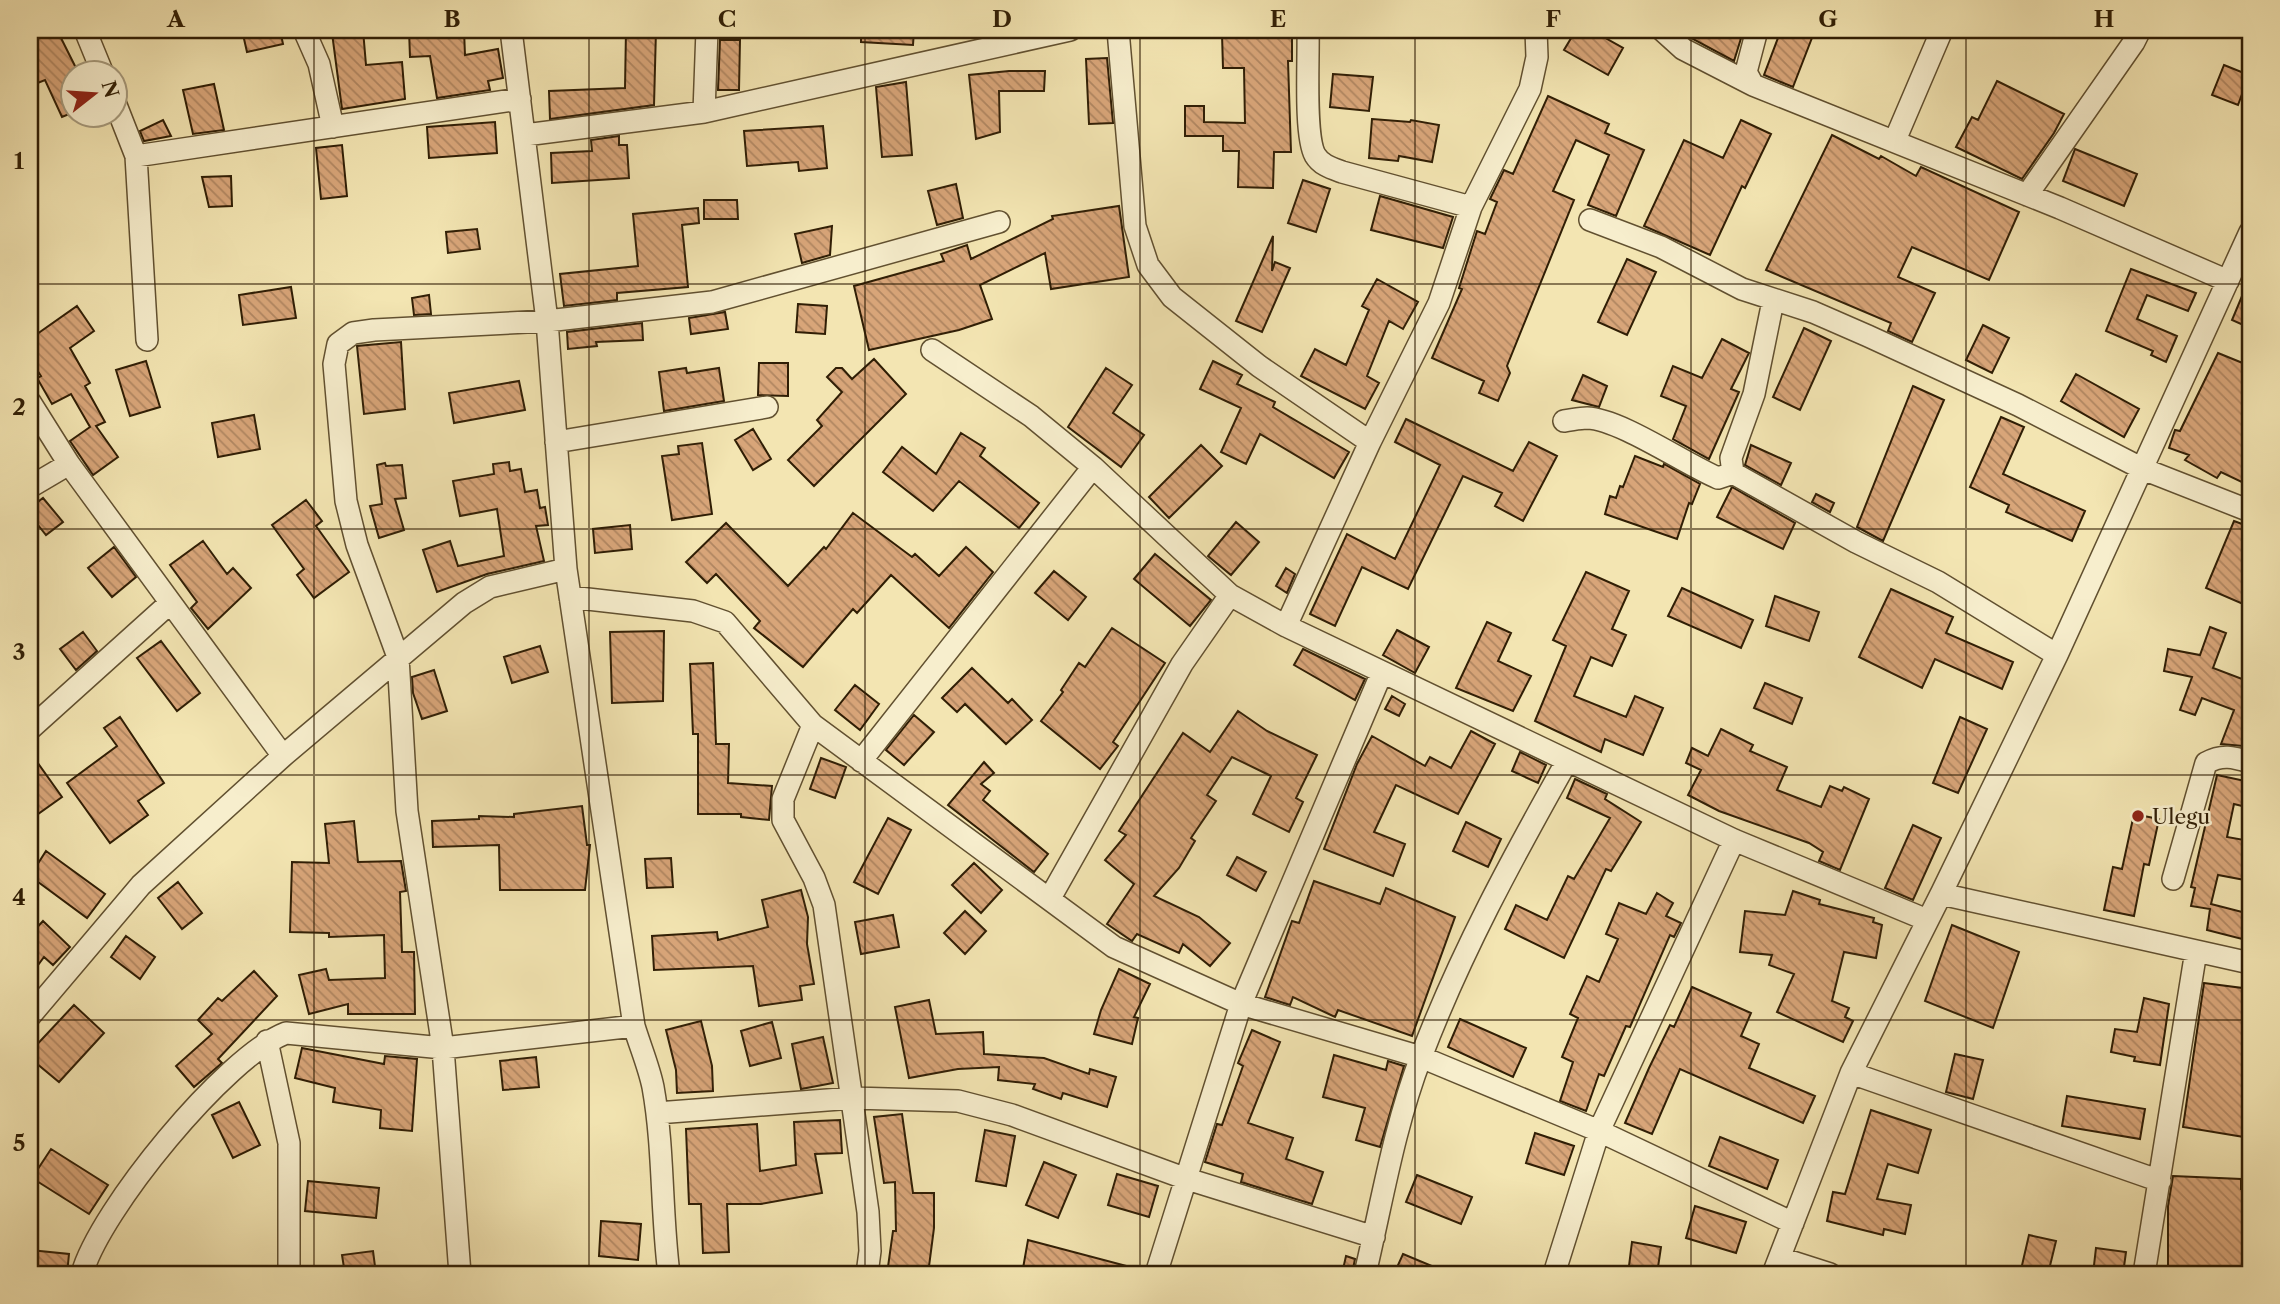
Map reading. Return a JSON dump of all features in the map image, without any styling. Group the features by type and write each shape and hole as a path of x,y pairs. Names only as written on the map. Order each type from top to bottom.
{"street":[{"path":"85,30 97,60"},
{"path":"304,30 319,64 333,127"},
{"path":"512,30 547,321 566,569 634,1026 652,1084 657,1113 662,1213 669,1274"},
{"path":"704,111 707,30"},
{"path":"524,135 704,111 1070,30"},
{"path":"1118,30 1135,226 1148,265 1172,297 1259,366 1370,442"},
{"path":"1308,30 1310,136 1315,154 1326,166 1471,207"},
{"path":"1286,626 1370,442 1439,303 1471,207 1530,89 1537,57 1536,30"},
{"path":"1662,30 1683,49 1753,85 2028,195 2238,273"},
{"path":"1753,85 1746,72 1758,30"},
{"path":"1895,140 1941,30"},
{"path":"2028,195 2140,30"},
{"path":"136,156 520,99"},
{"path":"126,130 136,156 147,340"},
{"path":"1590,220 1661,247 1742,289 1813,313 1868,336 2018,405 2143,469 2250,511"},
{"path":"460,1274 443,1048 407,811 398,657 357,545 346,501 334,364 338,344 353,333 374,330 547,321 712,302 999,222"},
{"path":"1830,1274 1777,1266 1851,1073 2057,655 2238,273 2250,232"},
{"path":"1733,473 1731,458 1754,394 1773,301"},
{"path":"932,350 1031,416 1093,467 1230,595 1286,626 1734,840 1927,920"},
{"path":"30,402 69,464 283,756"},
{"path":"556,442 767,407"},
{"path":"1564,421 1587,418 1605,422 1627,430 1718,478 1733,473 1856,542 1938,582 2057,655"},
{"path":"30,487 69,464"},
{"path":"861,761 1093,467"},
{"path":"30,1016 141,885 283,756 398,657 464,603 490,587 566,569"},
{"path":"1050,898 1182,664 1230,595"},
{"path":"570,597 693,611 725,622 813,725 1114,947 1241,1004 1421,1057 1599,1131 1793,1223"},
{"path":"30,729 170,603"},
{"path":"1156,1274 1184,1178 1241,1004 1382,672"},
{"path":"813,725 783,799 783,820 814,878 824,905 868,1212 870,1251 867,1274"},
{"path":"2173,879 2206,763 2216,757 2230,756 2250,762"},
{"path":"1365,1274 1398,1127 1421,1057 1491,896 1567,761"},
{"path":"1554,1274 1599,1131 1734,840"},
{"path":"1941,894 2250,963"},
{"path":"2144,1274 2196,951"},
{"path":"82,1274 100,1233 128,1189 199,1104 267,1041 286,1033 443,1048 634,1026"},
{"path":"267,1041 289,1143 289,1274"},
{"path":"1851,1073 2160,1181"},
{"path":"657,1113 853,1098 958,1101 1012,1115 1184,1178 1374,1237"}],"building":[{"path":"30,30 57,30 72,60 60,60 60,113 45,80 30,86"},
{"path":"242,30 280,30 283,44 247,52"},
{"path":"363,30 366,65 402,62 405,99 342,109 332,33"},
{"path":"409,30 464,30 465,55 498,49 503,78 488,81 490,90 437,98 430,56 410,57"},
{"path":"626,30 656,30 654,105 550,119 549,91 625,88"},
{"path":"861,30 914,30 913,45 861,42"},
{"path":"1576,30 1591,30 1623,48 1608,75 1564,50"},
{"path":"1681,30 1730,30 1742,35 1734,61 1691,38"},
{"path":"1781,30 1815,30 1793,87 1764,75"},
{"path":"1285,33 1285,38 1292,38 1292,61 1288,61 1291,152 1274,152 1273,188 1238,187 1239,151 1223,151 1223,136 1185,136 1185,106 1204,106 1204,122 1245,123 1244,68 1223,68 1222,34"},
{"path":"720,40 740,40 739,90 718,90"},
{"path":"1107,58 1113,123 1089,124 1086,59"},
{"path":"2224,65 2249,75 2238,105 2212,95"},
{"path":"1045,71 1044,91 999,91 1000,132 976,139 969,75"},
{"path":"1333,74 1373,77 1369,111 1330,107"},
{"path":"1997,81 2064,114 2022,179 1956,147 1972,117 1978,120"},
{"path":"906,82 912,155 882,157 876,87"},
{"path":"214,84 224,130 193,134 183,90"},
{"path":"1548,96 1609,124 1605,133 1644,150 1616,216 1588,205 1609,155 1576,140 1553,191 1574,200 1507,366 1510,373 1498,401 1479,393 1484,381 1432,358 1462,289 1459,288 1477,231 1485,234 1497,202 1490,199 1504,170 1513,174"},
{"path":"1372,119 1411,120 1439,125 1432,162 1399,156 1398,161 1369,158"},
{"path":"163,120 171,136 144,141 140,131"},
{"path":"1741,120 1771,134 1745,188 1742,186 1710,255 1644,226 1684,140 1723,158"},
{"path":"495,122 497,153 429,158 427,127"},
{"path":"823,126 827,168 799,171 798,162 747,166 744,131"},
{"path":"1832,135 1879,159 1881,156 1916,176 1921,167 2019,212 1989,280 1912,247 1898,277 1935,293 1912,342 1888,331 1891,323 1766,270"},
{"path":"619,136 619,145 627,145 629,178 552,183 551,153 592,151 591,140"},
{"path":"342,145 347,196 321,199 316,148"},
{"path":"2075,149 2137,174 2124,206 2063,181"},
{"path":"231,176 232,206 209,207 202,177"},
{"path":"1303,180 1330,189 1316,232 1288,223"},
{"path":"956,184 963,218 937,225 928,191"},
{"path":"1380,196 1453,217 1443,248 1371,230"},
{"path":"704,200 737,200 738,219 704,219"},
{"path":"1119,206 1129,277 1051,289 1045,253 980,285 992,319 959,330 869,350 854,286 944,261 941,254 967,245 971,259 1053,219 1052,216"},
{"path":"698,208 699,223 682,225 688,287 617,293 617,300 564,306 560,274 638,266 633,214"},
{"path":"832,226 830,255 802,263 795,234"},
{"path":"477,229 480,249 448,253 446,232"},
{"path":"1273,236 1272,271 1275,262 1290,268 1262,332 1236,321"},
{"path":"1627,259 1656,272 1627,335 1598,322"},
{"path":"2131,269 2196,293 2188,311 2147,295 2137,319 2177,336 2166,362 2151,355 2153,351 2106,331"},
{"path":"2250,277 2250,328 2232,320"},
{"path":"1377,279 1418,302 1403,329 1389,321 1367,376 1379,383 1365,409 1301,376 1315,349 1346,365 1369,310 1362,306"},
{"path":"291,287 296,318 243,325 239,295"},
{"path":"429,295 431,314 414,315 412,298"},
{"path":"798,304 827,306 825,334 796,332"},
{"path":"77,306 94,331 70,348 90,383 85,386 105,422 96,426 118,457 93,475 70,441 90,427 71,394 52,404 37,378 41,376 30,359 30,339"},
{"path":"725,312 728,329 691,334 689,318"},
{"path":"642,323 643,340 596,342 597,346 568,349 567,332"},
{"path":"1983,325 2009,338 1992,373 1966,360"},
{"path":"1804,328 1831,341 1800,410 1773,397"},
{"path":"1722,339 1749,353 1731,389 1739,392 1709,459 1673,439 1686,406 1661,396 1673,366 1702,378"},
{"path":"401,342 405,409 364,414 357,346"},
{"path":"2218,353 2250,366 2250,486 2221,472 2217,478 2185,460 2189,455 2169,448 2175,430 2180,431"},
{"path":"874,359 906,394 814,486 788,460 822,426 817,420 842,392 827,377 836,368 842,368 852,379"},
{"path":"146,361 160,407 130,416 116,370"},
{"path":"1213,361 1242,375 1237,384 1275,402 1273,407 1349,452 1334,478 1260,434 1246,464 1221,452 1241,408 1200,389"},
{"path":"759,363 788,363 788,396 758,395"},
{"path":"686,368 687,373 719,368 724,401 664,411 659,372"},
{"path":"1106,368 1132,385 1113,413 1144,435 1121,467 1068,427"},
{"path":"2076,374 2139,409 2124,437 2061,401"},
{"path":"1583,375 1607,386 1599,407 1572,400"},
{"path":"519,381 525,410 454,423 449,393"},
{"path":"1913,386 1944,400 1883,541 1857,527"},
{"path":"254,415 260,449 218,457 212,423"},
{"path":"2001,417 2024,427 2003,474 2085,511 2072,541 2006,512 2009,505 1970,487"},
{"path":"1406,419 1513,471 1529,442 1557,456 1523,521 1495,506 1502,493 1463,476 1408,589 1362,567 1335,626 1310,614 1347,534 1395,559 1440,465 1395,442"},
{"path":"753,429 771,459 753,470 735,440"},
{"path":"961,433 985,448 980,456 1039,503 1019,528 959,481 933,511 883,472 902,447 936,474"},
{"path":"702,443 712,514 672,520 662,456 679,454 678,446"},
{"path":"1201,445 1222,466 1169,518 1149,497"},
{"path":"1751,445 1791,463 1781,485 1745,465"},
{"path":"1635,456 1663,467 1664,464 1700,484 1692,504 1689,503 1677,539 1605,514 1610,496 1616,498 1620,486 1623,487"},
{"path":"509,462 510,471 521,469 525,492 537,490 540,508 545,507 548,525 536,526 544,561 487,574 437,592 423,550 450,541 458,566 504,556 497,509 460,516 453,481 494,474 493,464"},
{"path":"385,463 386,466 402,465 406,498 395,499 404,530 379,538 370,506 382,504 377,465"},
{"path":"1732,487 1795,523 1783,549 1717,517"},
{"path":"1816,494 1834,503 1830,512 1812,502"},
{"path":"43,498 63,522 46,535 30,515 30,508"},
{"path":"306,500 322,521 316,526 349,572 314,598 297,575 304,569 272,525"},
{"path":"853,513 912,557 915,554 939,576 966,547 993,572 949,628 891,575 857,613 853,609 803,667 754,628 760,621 716,574 707,583 686,562 726,523 788,586 824,547 826,549"},
{"path":"2234,521 2250,527 2250,607 2206,588"},
{"path":"1236,522 1259,542 1231,575 1208,556"},
{"path":"630,525 632,549 595,553 593,529"},
{"path":"203,541 227,574 233,568 251,588 208,629 191,608 197,602 170,565"},
{"path":"114,547 136,577 112,597 88,568"},
{"path":"1155,554 1211,600 1190,626 1134,579"},
{"path":"1286,568 1295,574 1287,593 1276,586"},
{"path":"1054,571 1086,597 1068,620 1035,593"},
{"path":"1586,572 1629,591 1612,629 1626,635 1612,666 1591,657 1574,696 1626,717 1635,696 1663,708 1643,755 1605,739 1601,752 1535,721 1566,646 1553,640"},
{"path":"1682,588 1753,620 1741,648 1668,616"},
{"path":"1891,589 1953,617 1946,633 2013,662 2002,689 1935,659 1922,688 1859,657"},
{"path":"1775,596 1819,612 1809,641 1766,626"},
{"path":"1487,622 1511,633 1498,661 1531,676 1513,711 1456,688"},
{"path":"2210,627 2226,633 2213,668 2250,682 2250,727 2243,746 2221,744 2234,710 2202,698 2195,715 2180,710 2192,677 2164,671 2168,649 2200,655"},
{"path":"1112,628 1165,663 1113,742 1118,746 1100,769 1041,721 1063,692 1061,690 1079,663 1085,667"},
{"path":"1397,630 1429,647 1415,673 1383,655"},
{"path":"664,631 663,701 612,703 610,632"},
{"path":"83,632 97,651 76,670 60,649"},
{"path":"161,641 200,693 177,711 137,658"},
{"path":"540,646 548,672 512,683 504,657"},
{"path":"1303,649 1365,679 1355,700 1294,665"},
{"path":"713,663 716,744 729,744 728,783 772,786 769,820 741,817 741,814 698,814 698,734 693,734 690,664"},
{"path":"972,668 1008,703 1012,699 1032,720 1006,744 965,704 957,712 942,698"},
{"path":"434,670 447,711 422,719 413,693 412,677"},
{"path":"1765,683 1802,698 1792,724 1754,708"},
{"path":"855,685 879,704 860,730 835,710"},
{"path":"1392,696 1405,704 1399,716 1385,709"},
{"path":"1238,711 1267,731 1317,755 1296,798 1303,802 1289,832 1253,814 1271,776 1232,757 1207,795 1216,801 1191,838 1195,841 1179,868 1154,896 1199,917 1230,943 1210,966 1183,944 1179,953 1137,934 1132,941 1107,924 1134,884 1105,860 1126,835 1119,831 1183,733 1210,752"},
{"path":"914,715 934,732 904,765 886,750"},
{"path":"120,717 164,783 138,801 148,815 110,843 67,783 117,746 104,728"},
{"path":"1960,717 1987,729 1958,793 1933,783"},
{"path":"1721,729 1753,745 1750,751 1787,767 1777,790 1821,807 1830,786 1842,791 1844,787 1869,799 1840,870 1819,861 1823,852 1809,843 1719,811 1688,795 1701,770 1686,763 1692,748 1708,756"},
{"path":"1471,731 1495,744 1458,814 1396,785 1374,832 1405,844 1393,876 1324,849 1357,764 1372,736 1425,766 1430,757 1451,768"},
{"path":"30,752 62,797 38,814 30,803"},
{"path":"1520,752 1546,765 1538,783 1512,771"},
{"path":"821,758 846,767 835,798 810,789"},
{"path":"984,762 994,773 981,784 990,791 983,800 1048,854 1034,872 948,805"},
{"path":"2217,775 2250,782 2250,808 2234,804 2227,837 2250,841 2250,881 2218,875 2211,904 2250,914 2250,941 2207,930 2210,909 2191,906 2195,888 2191,887"},
{"path":"1575,779 1607,794 1605,799 1641,822 1611,871 1606,869 1564,958 1505,929 1516,905 1547,920 1568,876 1574,879 1610,818 1567,798"},
{"path":"582,806 587,845 590,845 585,890 500,890 499,845 433,847 432,821 479,819 479,816 514,817 514,814"},
{"path":"2134,814 2159,819 2149,865 2144,864 2134,916 2104,910 2113,867 2122,869"},
{"path":"888,818 911,830 878,894 854,882"},
{"path":"354,821 358,862 401,861 406,891 400,892 402,952 414,952 415,1014 348,1014 348,1004 309,1014 299,975 326,969 329,980 385,978 384,935 329,937 329,933 290,932 292,862 329,863 325,824"},
{"path":"1466,822 1501,839 1488,867 1453,851"},
{"path":"1913,825 1941,838 1913,900 1885,888"},
{"path":"46,851 105,894 87,918 30,876"},
{"path":"1237,857 1266,872 1256,891 1227,875"},
{"path":"671,858 673,887 647,888 645,859"},
{"path":"974,863 1002,890 981,913 952,885"},
{"path":"1314,881 1380,904 1386,888 1455,917 1412,1036 1338,1010 1335,1017 1293,997 1290,1005 1265,997 1292,921 1299,923"},
{"path":"178,882 202,913 182,929 158,898"},
{"path":"801,890 808,917 807,944 814,984 800,986 802,1000 759,1006 753,966 654,970 652,936 717,932 718,940 768,927 762,900"},
{"path":"1793,891 1820,900 1819,904 1874,918 1873,922 1882,925 1876,958 1844,952 1832,1001 1849,1008 1845,1017 1853,1021 1843,1042 1777,1012 1794,974 1769,965 1772,955 1740,952 1745,911 1785,915"},
{"path":"1657,893 1673,903 1666,916 1681,923 1674,937 1670,935 1630,1027 1626,1026 1604,1076 1599,1074 1586,1111 1560,1101 1573,1062 1562,1057 1578,1018 1570,1014 1587,976 1599,982 1618,939 1606,934 1619,903 1646,914"},
{"path":"965,911 986,931 965,954 944,933"},
{"path":"893,915 899,947 861,954 855,922"},
{"path":"43,921 70,947 53,965 44,957 30,976 30,935"},
{"path":"1952,925 2019,952 1993,1028 1925,1001"},
{"path":"126,936 155,957 140,979 111,957"},
{"path":"1119,969 1150,984 1134,1017 1138,1018 1132,1044 1094,1034"},
{"path":"254,971 277,996 218,1059 222,1063 194,1087 176,1066 212,1034 198,1020 218,998 222,1001"},
{"path":"2204,983 2250,989 2250,1138 2183,1127"},
{"path":"1692,987 1751,1013 1741,1036 1759,1044 1749,1068 1815,1096 1803,1123 1680,1069 1652,1134 1625,1123 1670,1025 1674,1027"},
{"path":"2144,998 2169,1004 2160,1065 2134,1061 2135,1057 2111,1052 2115,1029 2137,1032"},
{"path":"929,1000 936,1034 983,1032 984,1054 1044,1058 1089,1074 1090,1069 1116,1077 1107,1107 1063,1093 1061,1099 1033,1089 1035,1084 998,1080 999,1067 958,1069 909,1078 895,1007"},
{"path":"74,1005 104,1033 59,1082 30,1058 30,1052"},
{"path":"1460,1019 1526,1048 1513,1077 1448,1047"},
{"path":"701,1021 712,1066 713,1091 677,1093 676,1070 666,1030"},
{"path":"772,1022 781,1058 750,1066 741,1031"},
{"path":"1252,1030 1280,1042 1248,1123 1293,1138 1286,1159 1323,1172 1312,1204 1241,1182 1243,1174 1205,1162 1217,1124 1222,1125 1243,1066 1238,1063"},
{"path":"823,1037 833,1083 801,1089 792,1044"},
{"path":"302,1048 384,1064 385,1056 417,1059 412,1131 380,1128 381,1110 333,1102 335,1088 295,1078"},
{"path":"1955,1054 1983,1060 1973,1099 1946,1092"},
{"path":"1334,1055 1386,1070 1388,1061 1404,1066 1380,1147 1356,1140 1365,1108 1323,1097"},
{"path":"536,1057 539,1087 503,1090 500,1061"},
{"path":"2067,1096 2145,1109 2140,1139 2062,1126"},
{"path":"239,1102 260,1145 233,1158 212,1115"},
{"path":"1871,1110 1931,1130 1918,1173 1888,1164 1877,1199 1911,1205 1905,1234 1884,1229 1883,1235 1827,1221 1833,1192 1845,1194"},
{"path":"902,1114 913,1193 934,1193 934,1228 928,1274 887,1274 893,1231 896,1231 895,1182 884,1183 874,1117"},
{"path":"840,1120 842,1153 815,1154 822,1193 761,1204 727,1204 729,1252 703,1253 701,1204 689,1204 686,1129 757,1124 760,1171 796,1165 794,1122"},
{"path":"985,1130 1015,1136 1006,1186 976,1181"},
{"path":"1535,1133 1574,1146 1564,1175 1526,1163"},
{"path":"1720,1137 1778,1160 1767,1189 1709,1166"},
{"path":"51,1149 108,1185 89,1214 32,1178"},
{"path":"1044,1162 1076,1175 1058,1218 1026,1205"},
{"path":"1117,1174 1158,1186 1149,1217 1108,1205"},
{"path":"1417,1175 1472,1197 1461,1224 1406,1202"},
{"path":"2173,1176 2241,1179 2241,1189 2250,1189 2250,1274 2168,1274 2168,1206"},
{"path":"308,1181 379,1188 376,1218 305,1211"},
{"path":"1695,1206 1746,1222 1736,1253 1686,1238"},
{"path":"601,1221 641,1224 638,1260 599,1256"},
{"path":"2029,1235 2056,1241 2048,1274 2020,1274"},
{"path":"1028,1240 1138,1269 1138,1274 1022,1274"},
{"path":"1632,1242 1661,1247 1657,1274 1628,1274"},
{"path":"2096,1248 2126,1252 2123,1274 2093,1274"},
{"path":"30,1250 69,1254 67,1274 30,1274"},
{"path":"373,1251 376,1274 345,1274 342,1255"},
{"path":"1403,1254 1451,1274 1394,1274"},
{"path":"1346,1256 1355,1259 1352,1274 1342,1274"}],"place":[{"name":"Ulegu","path":"2138,816"}]}
